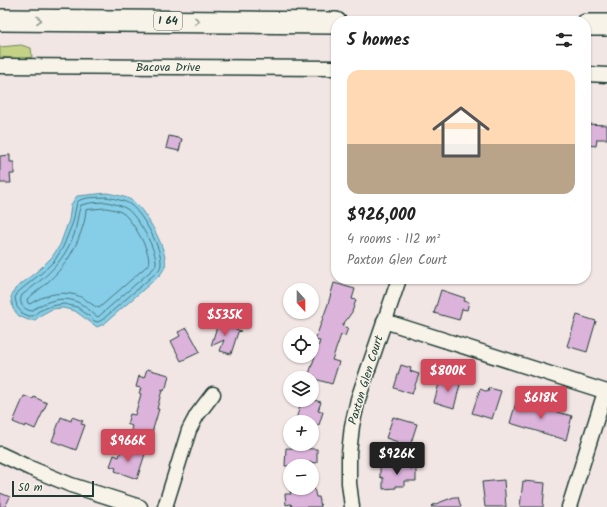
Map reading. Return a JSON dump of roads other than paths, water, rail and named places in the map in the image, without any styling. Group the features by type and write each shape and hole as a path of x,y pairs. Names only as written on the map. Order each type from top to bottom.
{"highway":[{"name":"I 64","path":"0,20 331,23"},
{"path":"591,25 607,25"}],"street":[{"name":"Bacova Drive","path":"0,66 331,68"},
{"path":"591,74 607,75"},
{"name":"Paxton Glen Court","path":"352,507 349,483 349,453 352,426 358,399 397,284"},
{"path":"384,321 606,392 569,507"},
{"path":"165,507 189,430 197,415 213,394"},
{"path":"0,454 71,485 140,507"}],"water":[{"path":"107,193 124,197 134,202 156,232 164,252 165,260 165,267 160,275 104,324 97,327 75,311 63,308 52,309 35,320 28,320 19,316 13,309 11,297 15,289 41,268 52,257 60,245 69,220 71,205 74,200 77,196"}]}
